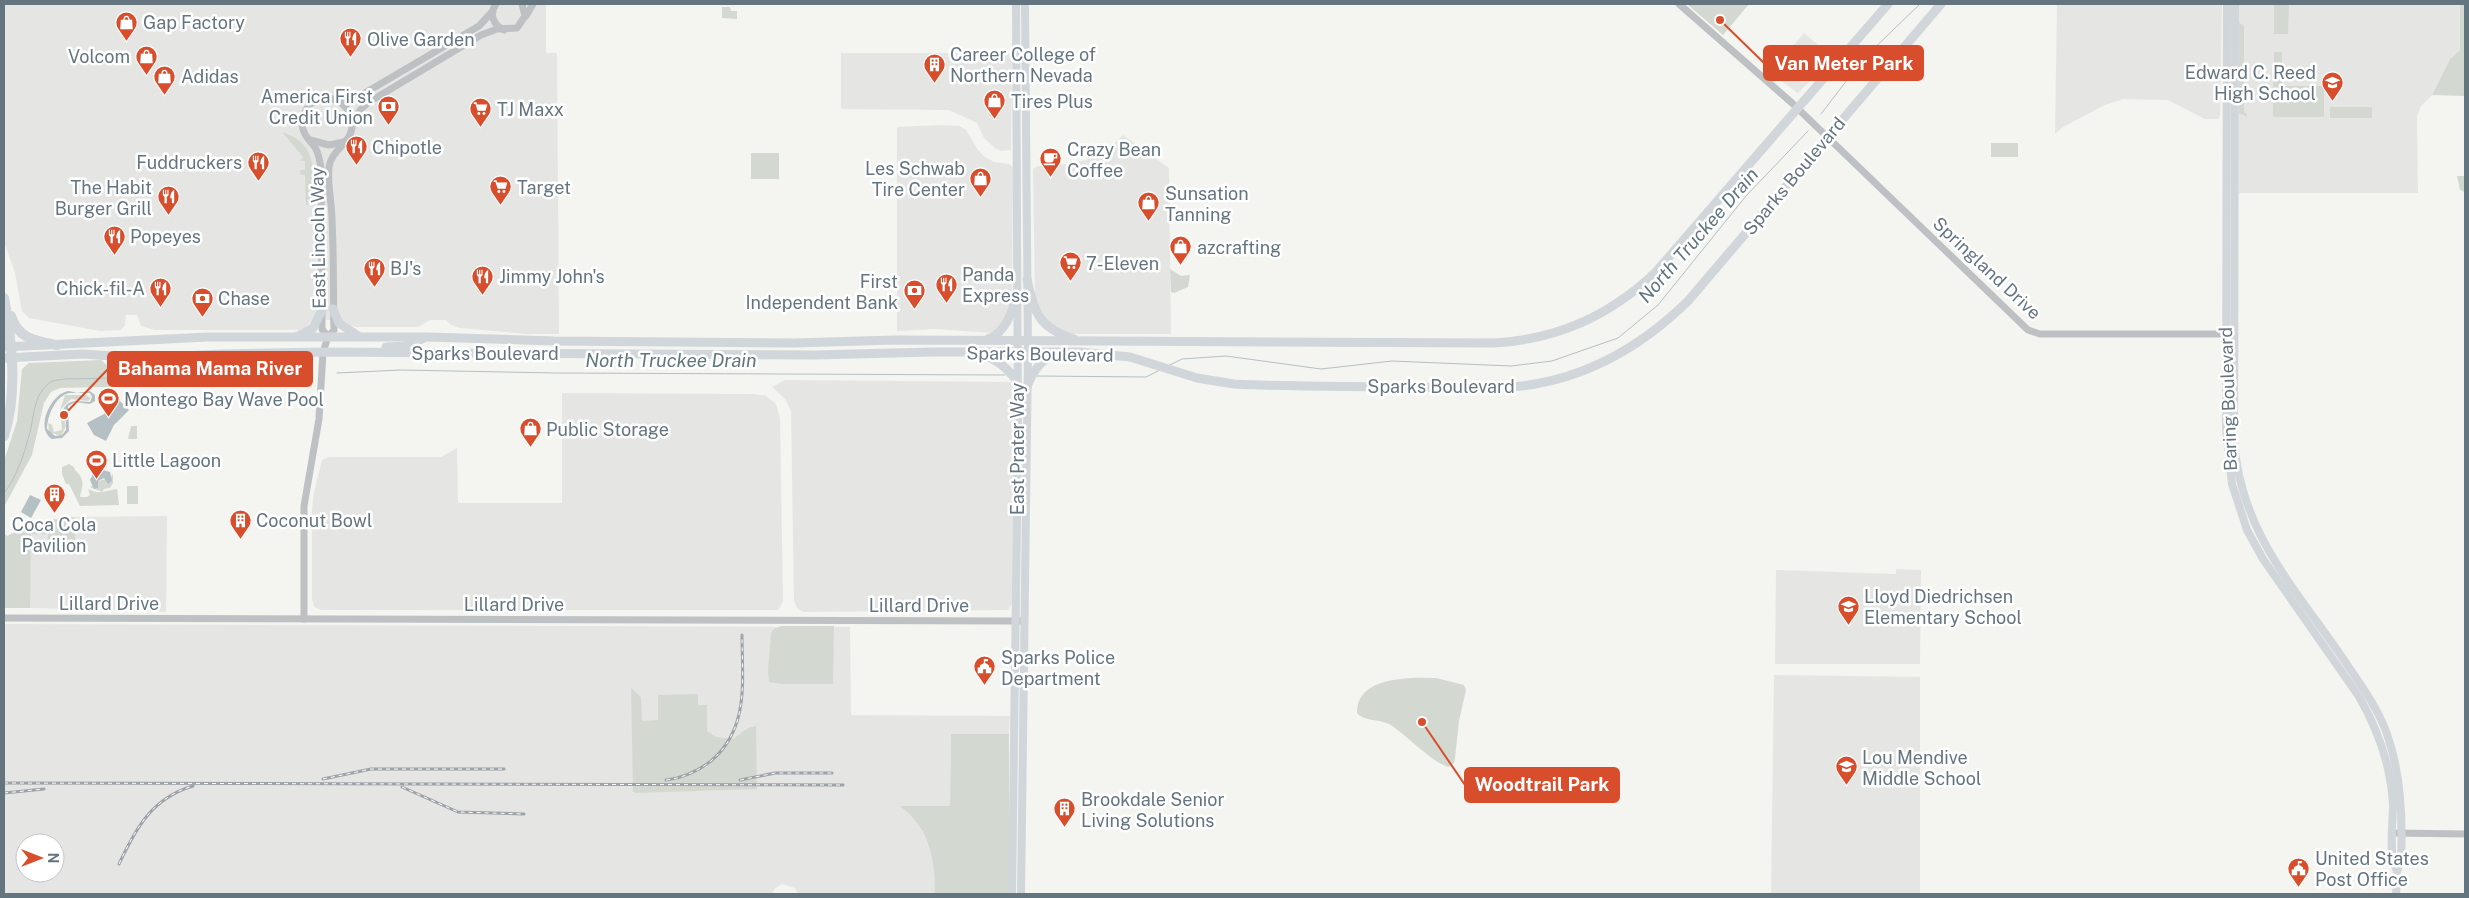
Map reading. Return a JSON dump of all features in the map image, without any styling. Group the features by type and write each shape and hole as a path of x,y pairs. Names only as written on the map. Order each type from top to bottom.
{"highway":[{"path":"4,293 11,319 21,333 36,341 57,345"},
{"path":"4,298 12,394 4,436"}],"main road":[{"name":"East Prater Way","path":"1012,894 1017,381 1016,4"},
{"name":"East Prater Way","path":"1021,894 1028,352 1025,4"},
{"name":"Sparks Boulevard","path":"7,352 57,345 208,338 295,337 427,337 498,340 692,342 927,340 1495,343 1534,339 1591,320 1627,297 1645,282 1888,4"},
{"name":"Sparks Boulevard","path":"7,352 144,358 323,352 815,355 1060,352 1105,353 1143,361 1217,382 1241,385 1496,387 1546,382 1592,368 1621,354 1668,321 1688,301 1941,4"},
{"name":"Baring Boulevard","path":"2226,4 2230,334 2235,449 2245,501 2254,526 2268,551 2358,681 2380,717 2392,750 2399,779 2401,834 2401,860 2397,870 2396,894"},
{"name":"Baring Boulevard","path":"2235,4 2235,125 2226,446 2231,479 2242,518 2263,559 2358,695 2371,719 2383,749 2390,777 2393,833 2392,859 2397,870"},
{"path":"2226,125 2235,125"},
{"path":"1027,279 1034,309 1043,324 1059,334 1081,341"},
{"path":"979,341 998,334 1011,315 1016,295"},
{"path":"334,309 339,323 360,337"},
{"path":"295,337 312,328 322,310"},
{"path":"323,352 330,348 405,346 427,337"},
{"path":"868,353 884,347 922,345 927,340"},
{"path":"565,353 589,347 676,348 692,342"},
{"path":"969,352 995,360 1017,381"},
{"path":"1027,387 1030,377 1041,362 1060,352"}],"street":[{"path":"338,101 349,112 352,125 351,133 344,142 330,145 309,140 304,133 302,120 307,108 317,100 325,98 338,101 358,97 479,26 492,12 496,4"},
{"path":"522,4 525,16"},
{"path":"352,125 360,110 369,102 481,35 489,31 511,30 520,27 533,4"},
{"name":"Springland Drive","path":"1679,4 1798,107 2028,330 2040,334 2230,334"},
{"path":"492,12 495,23 504,30"},
{"name":"East Lincoln Way","path":"309,140 317,150 320,168 322,329 328,337"},
{"name":"East Lincoln Way","path":"304,619 304,506 318,425 323,352 328,337 334,330 329,169 332,157 344,142"},
{"name":"Lillard Drive","path":"4,618 1025,621"},
{"path":"2393,833 2465,834"}],"shaded area":[{"path":"4,4 546,4 546,53 557,53 559,334 526,334 460,328 451,325 446,320 430,320 418,327 354,327 343,320 312,320 307,326 299,330 155,330 141,326 137,315 126,315 125,325 121,330 100,331 29,318 22,311 15,273 4,242"},
{"path":"1687,4 1749,4 1723,35"},
{"path":"2057,4 2222,4 2220,116 2218,119 2205,119 2168,100 2123,99 2105,105 2063,127 2055,134"},
{"name":"Edward C. Reed High School","path":"2238,4 2460,4 2460,50 2450,59 2432,95 2421,106 2417,116 2418,193 2239,193"},
{"path":"2274,4 2289,4 2288,34 2274,34"},
{"path":"2460,4 2465,4 2465,96 2432,95 2450,59 2460,50"},
{"path":"722,7 730,7 731,11 737,11 737,19 722,18"},
{"path":"2239,23 2244,25 2244,112 2247,114 2247,117 2239,113"},
{"path":"1804,33 1833,58 1798,93 1770,73"},
{"path":"2274,52 2282,52 2282,77 2274,77"},
{"path":"841,53 1012,53 1011,150 1001,151 995,148 984,138 977,123 949,110 841,109"},
{"path":"2273,80 2282,80 2282,86 2324,86 2324,117 2273,117"},
{"path":"2330,107 2372,107 2372,118 2330,118"},
{"path":"959,126 966,130 978,150 985,157 994,162 1009,164 1013,167 1012,300 1004,321 992,333 936,329 897,331 897,127"},
{"path":"282,132 303,144 309,152 313,171 311,204 306,205 305,175 300,174 300,170 305,170 305,161 300,161 303,157"},
{"path":"1123,135 1169,168 1171,334 1072,334 1061,331 1044,319 1035,298 1033,169 1038,166 1069,164 1094,158 1107,151"},
{"path":"1991,143 2018,143 2018,157 1991,157"},
{"path":"751,153 779,153 779,179 751,179"},
{"path":"2457,176 2465,176 2465,192 2460,190"},
{"path":"1170,269 1181,276 1190,275 1188,287 1174,293 1171,292"},
{"path":"101,360 110,368 118,369 294,365 308,369 312,387 242,387 241,384 60,388 51,392 44,403 32,455 4,507 4,461 17,421 22,369 29,363"},
{"path":"785,380 1013,382 1015,434 1013,602 1008,610 803,612 797,608 794,601 791,411 785,399 772,387"},
{"path":"69,391 77,393 90,391 95,395 95,401 90,404 75,402 68,406 69,431 62,438 52,439 47,434 45,419 51,404 63,393","holes":["69,393 90,393 92,397 90,402 73,402 64,409 61,414 66,422 66,430 62,435 55,436 47,429 50,413 60,398"]},
{"path":"562,393 754,394 766,396 776,404 780,418 783,602 778,610 321,610 314,607 312,598 312,509 322,460 329,457 441,457 457,448 458,503 562,503"},
{"path":"65,395 86,395 91,398 88,401 71,399 60,410"},
{"name":"Montego Bay Wave Pool","path":"118,399 129,410 114,425 106,441 94,435 87,423 104,414"},
{"path":"64,419 66,426 61,436 49,432 48,423 52,425 54,432 62,430 61,420"},
{"path":"131,426 137,426 137,439 128,439"},
{"path":"69,464 74,467 82,479 80,497 90,495 88,489 99,492 117,489 119,505 80,506 62,474 62,467"},
{"name":"Little Lagoon","path":"100,469 110,472 112,481 108,484 104,478 98,481 98,488 94,489 90,480 95,470"},
{"path":"113,474 113,483 110,488 104,489 102,492 90,487 93,485 97,489 98,481 110,478"},
{"path":"127,486 138,486 138,504 127,504"},
{"path":"30,495 41,500 31,518 21,512"},
{"path":"167,516 166,612 30,608 30,534 48,534 48,547 75,548 75,517"},
{"path":"75,517 75,548 48,548 48,534 31,534 30,608 4,608 4,533 7,536 38,521"},
{"name":"Lloyd Diedrichsen Elementary School","path":"1896,569 1921,570 1920,664 1775,664 1776,570 1896,574"},
{"path":"4,624 850,627 851,715 1010,716 1009,734 951,734 950,806 901,806 917,822 931,848 935,868 935,894 798,894 795,888 782,884 775,888 772,894 4,894"},
{"path":"781,626 834,626 833,684 782,684 769,682 771,633 774,629"},
{"name":"Lou Mendive Middle School","path":"1774,675 1920,677 1920,894 1771,894"},
{"path":"1436,678 1464,685 1466,690 1459,721 1454,763 1449,767 1435,760 1389,724 1367,719 1357,713 1359,701 1365,692 1375,685 1400,679"},
{"path":"631,688 641,697 642,721 658,720 658,695 698,694 698,705 707,705 707,731 716,737 733,739 748,728 756,726 757,789 635,793 633,791"},
{"path":"951,734 1009,734 1009,894 935,894 934,869 929,846 918,825 900,806 950,806"}],"waterway":[{"name":"North Truckee Drain","path":"1821,114 1864,58 1920,4"},
{"name":"North Truckee Drain","path":"1170,365 1182,359 1226,356 1321,369 1392,361 1511,366 1552,361 1618,338 1658,305 1746,196 1808,131"},
{"name":"North Truckee Drain","path":"337,373 401,370 556,373 1005,375"},
{"name":"North Truckee Drain","path":"1037,376 1146,377 1160,370"},
{"name":"North Truckee Drain","path":"4,493 16,474 22,458 36,402 42,390 53,381 65,379 309,374"}],"railway":[{"path":"666,780 684,776 706,765 724,748 732,734 741,702 742,635"},
{"path":"323,779 371,769 504,769"},
{"path":"740,780 775,773 832,773"},
{"path":"4,783 843,785"},
{"path":"119,864 139,827 156,806 179,791 193,786"},
{"path":"402,787 458,812 524,814"},
{"path":"4,793 44,789"}],"place":[{"name":"Van Meter Park","path":"1720,20"},
{"name":"Gap Factory","path":"127,41"},
{"name":"Olive Garden","path":"351,58"},
{"name":"Volcom","path":"146,75"},
{"name":"Career College of Northern Nevada","path":"934,83"},
{"name":"Adidas","path":"165,95"},
{"name":"Edward C. Reed High School","path":"2332,101"},
{"name":"Tires Plus","path":"995,120"},
{"name":"America First Credit Union","path":"389,125"},
{"name":"TJ Maxx","path":"481,128"},
{"name":"Chipotle","path":"356,166"},
{"name":"Crazy Bean Coffee","path":"1051,178"},
{"name":"Fuddruckers","path":"258,181"},
{"name":"Les Schwab Tire Center","path":"981,197"},
{"name":"Target","path":"501,206"},
{"name":"The Habit Burger Grill","path":"168,216"},
{"name":"Sunsation Tanning","path":"1149,222"},
{"name":"Popeyes","path":"114,255"},
{"name":"azcrafting","path":"1181,266"},
{"name":"7-Eleven","path":"1070,282"},
{"name":"BJ's","path":"374,287"},
{"name":"Jimmy John's","path":"483,295"},
{"name":"Panda Express","path":"946,303"},
{"name":"Chick-fil-A","path":"161,307"},
{"name":"First Independent Bank","path":"914,310"},
{"name":"Chase","path":"202,317"},
{"name":"Bahama Mama River","path":"64,415"},
{"name":"Montego Bay Wave Pool","path":"108,418"},
{"name":"Public Storage","path":"530,448"},
{"name":"Little Lagoon","path":"96,479"},
{"name":"Coca Cola Pavilion","path":"54,513"},
{"name":"Coconut Bowl","path":"240,539"},
{"name":"Lloyd Diedrichsen Elementary School","path":"1848,625"},
{"name":"Sparks Police Department","path":"985,686"},
{"name":"Woodtrail Park","path":"1422,722"},
{"name":"Lou Mendive Middle School","path":"1846,786"},
{"name":"Brookdale Senior Living Solutions","path":"1065,828"},
{"name":"United States Post Office","path":"2299,887"}]}
